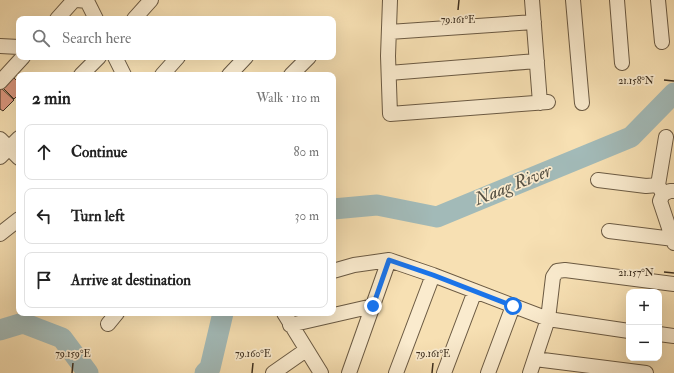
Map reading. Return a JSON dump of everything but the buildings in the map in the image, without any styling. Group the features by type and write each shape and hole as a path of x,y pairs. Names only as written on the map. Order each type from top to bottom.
{"street":[{"path":"60,16 75,0 87,1 94,16"},
{"path":"137,16 151,0"},
{"path":"390,0 390,114 544,102 537,61 532,0"},
{"path":"572,0 582,103"},
{"path":"616,0 622,63"},
{"path":"658,0 662,42"},
{"path":"389,32 534,22"},
{"path":"0,46 16,47"},
{"path":"0,82 20,60"},
{"path":"84,72 96,60"},
{"path":"116,60 122,72"},
{"path":"165,72 175,60"},
{"path":"232,72 243,60"},
{"path":"294,72 306,60"},
{"path":"389,73 537,61"},
{"path":"609,231 674,240 660,201 665,190 666,137"},
{"path":"16,140 3,148 16,156"},
{"path":"598,180 665,190"},
{"path":"0,234 16,221"},
{"path":"336,270 354,265 389,260 433,275 548,319 626,331"},
{"path":"349,373 389,260"},
{"path":"530,373 548,319 553,277 557,271 565,270 674,284"},
{"path":"396,373 433,275"},
{"path":"444,373 475,291"},
{"path":"336,312 373,306"},
{"path":"488,373 513,306"},
{"path":"108,324 115,316"},
{"path":"307,316 287,319 321,373"},
{"path":"662,334 674,336"},
{"path":"273,373 306,350"},
{"path":"535,359 646,373"}],"waterway":[{"name":"Naag River","path":"336,209 377,205 437,217 631,137 674,93"},
{"name":"Naag River","path":"205,373 210,368 222,316"},
{"name":"Naag River","path":"0,330 23,323 62,338 88,373"}],"route":[{"path":"373,306 389,260 433,275 513,306"}]}
